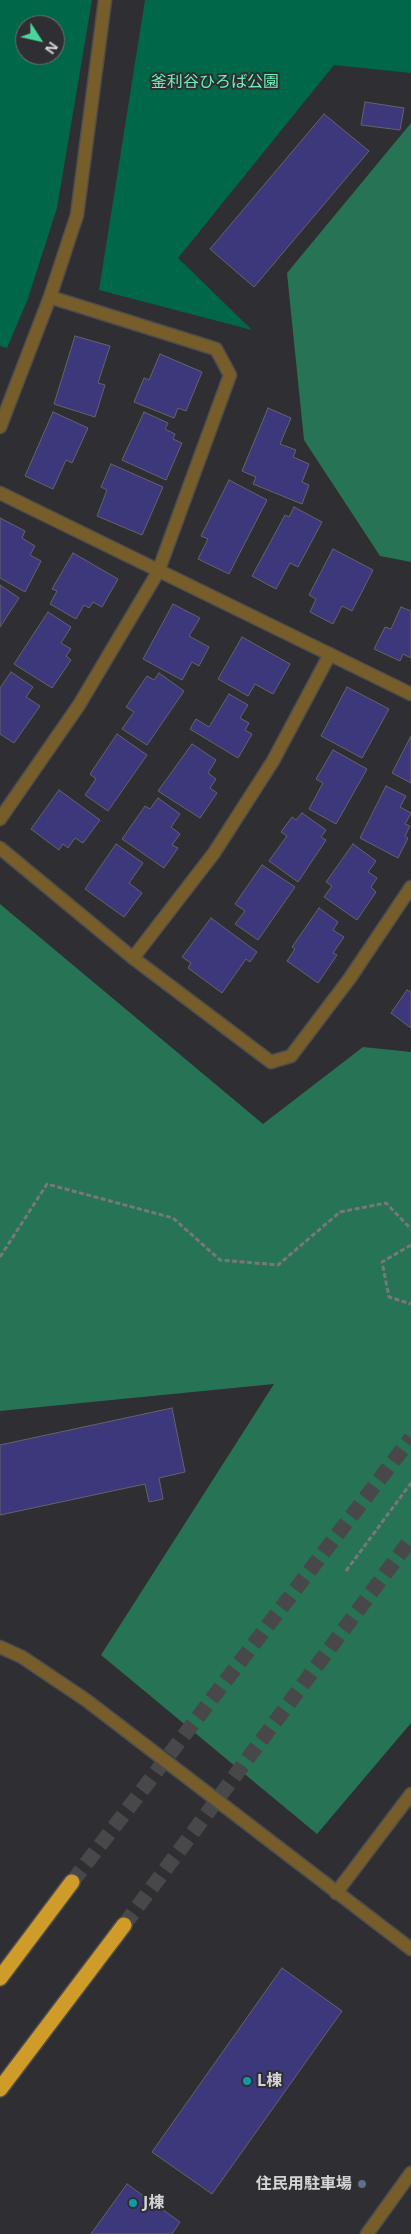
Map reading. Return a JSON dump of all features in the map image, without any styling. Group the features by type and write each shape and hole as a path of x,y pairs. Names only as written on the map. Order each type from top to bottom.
{"highway":[{"path":"0,1978 72,1882"},
{"path":"0,2089 124,1925"}],"street":[{"path":"0,427 50,297 77,215 105,0"},
{"path":"0,819 79,704 158,572 230,375 216,349 50,297"},
{"path":"0,494 411,694"},
{"path":"133,958 214,853 273,762 330,654"},
{"path":"0,848 133,958 271,1062 291,1056 350,978 411,887"},
{"path":"0,1647 22,1657 86,1700 411,1949"},
{"path":"336,1893 411,1794"},
{"path":"367,2234 411,2174"}],"path":[{"path":"0,1257 47,1184 173,1218 220,1260 278,1265 340,1212 386,1203 411,1229"},
{"path":"411,1245 382,1262 389,1297 411,1304"},
{"path":"346,1570 411,1483"}],"green space":[{"path":"0,0 92,0 57,208 27,301 7,348 0,346"},
{"name":"釜利谷ひろば公園","path":"145,0 411,0 411,73 334,65 178,258 252,330 99,290"},
{"path":"411,123 411,562 380,556 304,440 287,273"},
{"path":"0,904 263,1124 363,1047 411,1052 411,1723 317,1834 101,1655 274,1384 0,1411"}],"building":[{"path":"365,102 404,108 400,130 361,125"},
{"path":"324,114 369,151 254,287 210,249"},
{"path":"75,336 110,346 98,383 105,385 95,417 54,404"},
{"path":"160,354 202,372 186,411 178,408 174,418 134,402 144,378 149,380"},
{"path":"268,408 291,418 280,444 296,450 293,457 309,464 302,482 309,485 302,504 253,484 256,477 242,471"},
{"path":"53,412 88,428 72,463 66,460 53,489 25,476"},
{"path":"144,412 168,423 165,429 175,434 173,439 182,443 166,480 122,460"},
{"path":"111,464 163,487 142,535 97,516 107,490 101,487"},
{"path":"229,480 267,500 229,574 198,559 208,539 201,536"},
{"path":"294,507 322,522 298,567 290,563 276,589 252,576 285,515 289,517"},
{"path":"0,518 25,531 22,538 35,546 30,555 41,561 25,592 0,578"},
{"path":"333,549 373,570 352,611 342,606 333,624 310,612 316,599 309,595"},
{"path":"73,553 118,579 102,607 93,602 89,608 84,605 76,619 50,604 57,591 52,589"},
{"path":"0,585 19,598 0,627"},
{"path":"173,604 200,618 189,636 209,647 199,666 192,662 182,680 143,659"},
{"path":"401,607 411,611 411,658 403,654 400,661 374,649 385,627 391,629"},
{"path":"48,612 71,627 61,643 71,649 66,656 71,660 52,688 14,664"},
{"path":"242,637 290,664 273,694 255,684 248,696 218,679"},
{"path":"11,672 33,687 26,697 40,706 14,743 0,734 0,688"},
{"path":"159,673 184,691 147,745 122,729 134,712 126,707 147,676 154,680"},
{"path":"347,687 389,709 362,758 321,736"},
{"path":"229,694 248,705 240,718 249,723 245,730 252,734 238,758 190,729 196,719 209,727"},
{"path":"117,734 147,755 108,811 85,795 96,779 90,774"},
{"path":"411,736 411,783 392,773"},
{"path":"192,744 216,760 208,773 216,779 210,788 217,793 200,818 158,791"},
{"path":"333,750 367,769 336,824 309,809 323,783 316,779"},
{"path":"386,786 406,796 400,807 411,813 405,824 410,826 405,836 408,838 398,858 360,838"},
{"path":"59,790 100,820 83,843 75,838 68,848 63,844 59,850 31,829"},
{"path":"158,798 180,814 171,827 180,834 172,845 178,848 164,868 122,839 145,806 150,809"},
{"path":"302,813 326,830 321,837 326,840 298,882 269,861 287,836 281,832 292,817 296,820"},
{"path":"116,844 143,863 129,883 142,893 124,917 85,889"},
{"path":"353,844 376,861 368,872 377,878 371,887 376,892 357,920 324,897 332,886 326,882"},
{"path":"262,865 295,887 258,940 235,924 245,911 235,904"},
{"path":"319,908 338,922 333,930 344,937 333,953 337,955 318,983 287,961 295,949 292,947"},
{"path":"211,918 257,952 250,962 246,959 222,993 188,968 191,963 182,957"},
{"path":"407,990 411,992 411,1028 391,1013"},
{"path":"172,1408 185,1472 159,1478 163,1499 149,1502 145,1484 0,1515 0,1445"},
{"name":"L棟","path":"282,1968 342,2011 212,2194 152,2152"},
{"name":"J棟","path":"127,2184 180,2222 172,2234 91,2234"}],"tunnel":[{"path":"72,1882 411,1438"},
{"path":"124,1925 411,1539"}],"place":[{"name":"L棟","path":"247,2081"},
{"name":"住民用駐車場","path":"362,2184"},
{"name":"J棟","path":"133,2203"}]}
